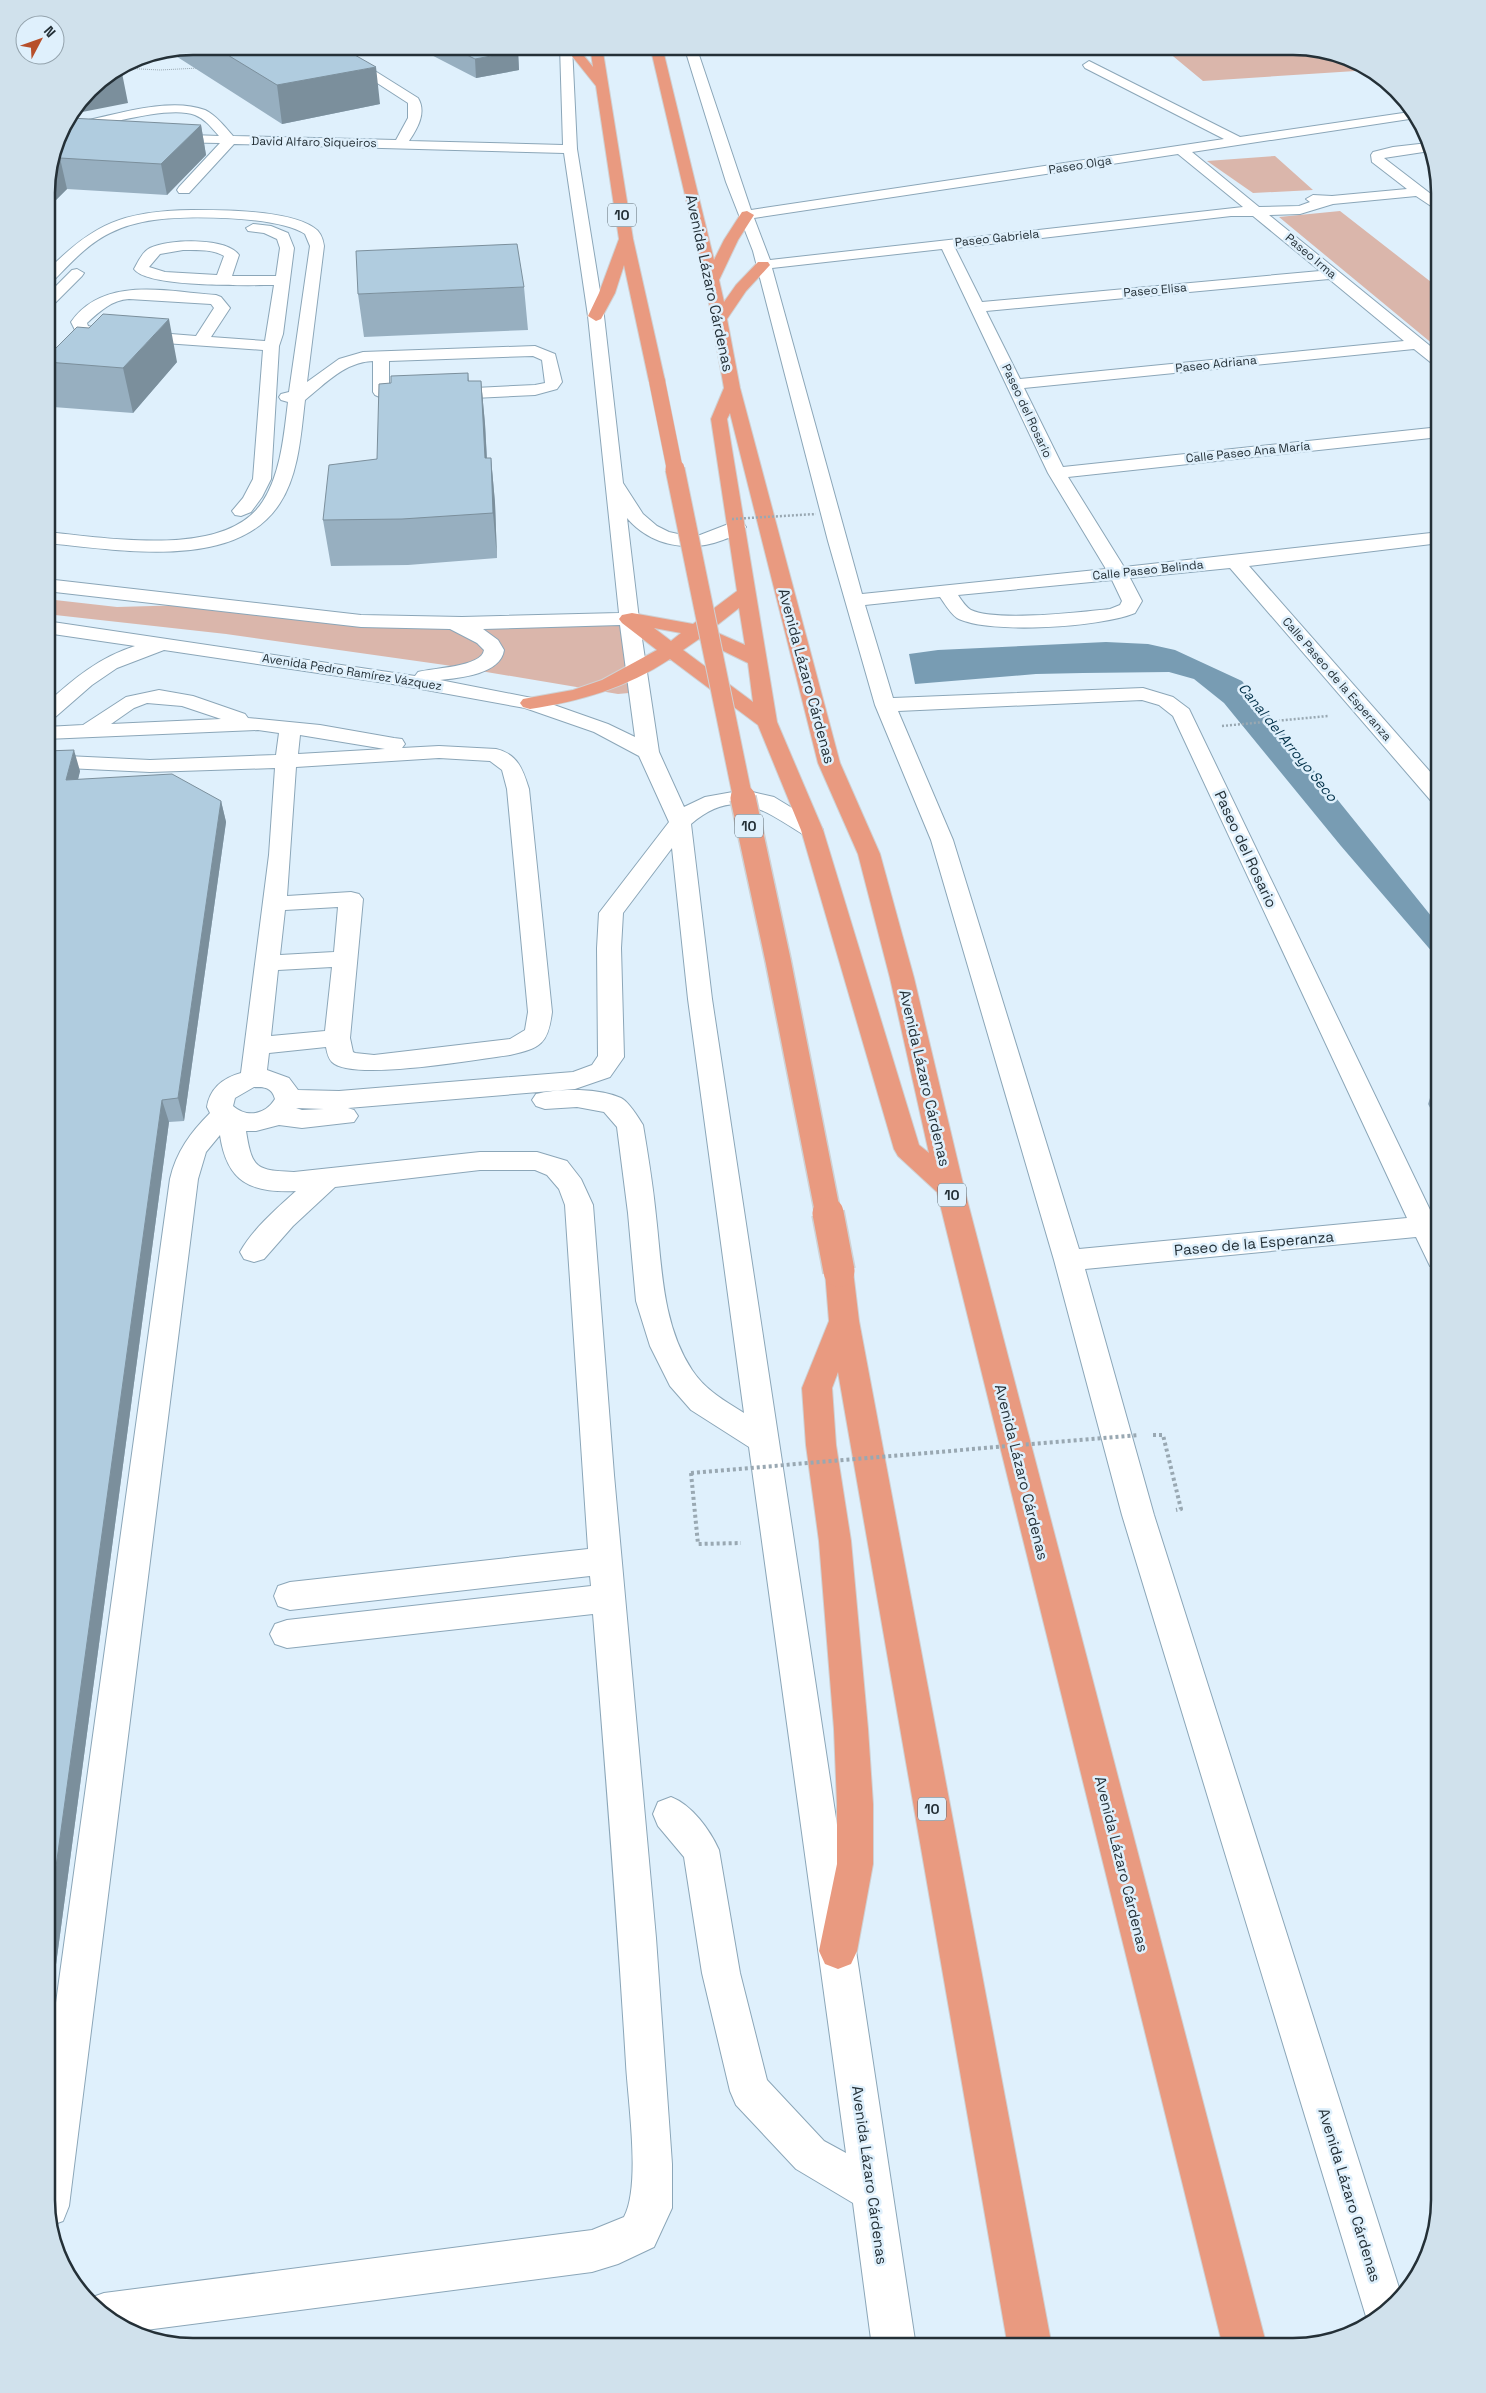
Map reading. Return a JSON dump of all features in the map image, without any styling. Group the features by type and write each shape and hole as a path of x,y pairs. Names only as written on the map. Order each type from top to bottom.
{"highway":[{"path":"577,55 600,83"},
{"name":"10","path":"597,55 626,238 778,960 839,1271 844,1321 1028,2338"},
{"name":"Avenida Lázaro Cárdenas","path":"658,55 712,280 732,388 829,763 869,854 902,978 950,1188 1243,2338"},
{"path":"712,280 731,240 747,215"},
{"path":"596,316 626,238"},
{"path":"719,319 741,288 764,265"},
{"path":"732,388 719,419 745,594 767,722 812,830 907,1149 950,1188"},
{"path":"530,703 586,693 638,671 698,630 745,594"},
{"path":"630,619 698,630 729,644 757,660"},
{"path":"630,619 767,722"},
{"path":"838,1950 855,1864 855,1804 851,1729 836,1550 821,1445 817,1388 844,1321"}],"street":[{"path":"340,55 414,101 415,113 406,137 400,144"},
{"name":"Avenida Lázaro Cárdenas","path":"566,55 570,149 596,316 613,480 648,752 680,822 700,999 893,2338"},
{"name":"Avenida Lázaro Cárdenas","path":"693,55 733,182 747,215 764,265 837,541 885,705 942,840 1068,1260 1138,1514 1383,2305"},
{"path":"1089,65 1239,142"},
{"path":"69,132 157,111 180,109 202,114 230,140 184,190"},
{"name":"Paseo Olga","path":"747,215 1408,116"},
{"path":"68,133 96,136"},
{"name":"David Alfaro Siqueiros","path":"154,138 570,149"},
{"path":"1424,148 1387,152 1377,157 1380,163 1431,201"},
{"name":"Paseo Irma","path":"1181,150 1431,355"},
{"name":"Paseo Gabriela","path":"764,265 1254,209 1300,210 1332,200 1418,192"},
{"path":"55,293 91,253 92,236 139,219 159,215 199,215 273,220 294,223 311,232 316,238 317,246 298,397 281,484 268,507 246,526 209,541 187,544 139,544 55,538"},
{"path":"55,275 122,232 156,224 194,224 266,229 283,236 287,242 275,334 270,346 262,479 248,505 234,516 195,530 177,532 55,523"},
{"name":"Paseo del Rosario","path":"946,243 1057,473 1118,573 1130,596 1131,605 1122,612 1101,616 988,620 964,613 956,607 946,591"},
{"path":"223,279 232,255 222,249 182,246 166,247 151,254 141,270 144,273 160,276 223,279 281,281"},
{"name":"Paseo Elisa","path":"978,307 1332,274"},
{"path":"201,340 222,308 216,300 130,294 116,296 102,301 80,322 82,329 94,333 270,346"},
{"name":"Paseo Adriana","path":"1015,384 1417,344"},
{"path":"268,396 298,397 345,362 356,358 381,357 535,351 549,357 554,382 551,386 535,390 391,396 381,392 381,357"},
{"name":"Calle Paseo Ana María","path":"1057,473 1431,433"},
{"path":"613,480 640,522 663,536 680,541 698,541 721,536 734,523"},
{"name":"Calle Paseo Belinda","path":"855,600 1235,562 1431,538"},
{"name":"Calle Paseo de la Esperanza","path":"1235,562 1431,787"},
{"path":"55,586 361,620 454,625 630,619"},
{"path":"55,591 87,591"},
{"path":"399,679 463,671 476,667 491,658 495,653 490,641 472,630 454,625"},
{"name":"Avenida Pedro Ramírez Vázquez","path":"55,628 399,679 530,703 601,728 648,752"},
{"path":"55,707 88,677 106,665 138,651 168,644"},
{"name":"Paseo del Rosario","path":"885,705 1144,694 1166,701 1182,713 1431,1224"},
{"path":"88,731 125,705 135,700 155,696 173,698 258,724"},
{"path":"55,732 258,724 290,727 440,752"},
{"path":"253,1078 268,962 284,810 286,761 290,727"},
{"path":"55,761 150,766 286,761 440,752 482,753 496,756 512,768 516,778 534,939 540,1012 539,1026 532,1039 523,1044 374,1063 350,1061 341,1056 337,1038 351,900 274,904"},
{"path":"228,1117 251,1123 281,1107 339,1100 575,1080 601,1071 607,1065 610,1057 609,948 612,913 680,822 695,809 713,802 744,797 766,802 812,830"},
{"path":"268,962 346,959"},
{"path":"257,1046 337,1038"},
{"path":"113,2313 592,2251 618,2243 639,2232 651,2208 652,2164 637,1938 606,1561 580,1205 571,1186 557,1168 537,1161 480,1161 294,1182 274,1182 258,1178 246,1172 236,1157 228,1117 220,1107 224,1094 231,1086 253,1078 276,1081 284,1086 281,1107"},
{"path":"281,1107 302,1119 577,1098 612,1105 630,1125 642,1213 650,1301 665,1346 681,1378 702,1402 764,1441"},
{"path":"55,2155 184,1179 187,1162 194,1148 228,1117"},
{"path":"254,1252 282,1219 328,1178"},
{"name":"Paseo de la Esperanza","path":"1068,1260 1431,1226"},
{"path":"290,1596 606,1561"},
{"path":"287,1634 609,1598"},
{"path":"671,1814 701,1850 721,1974 750,2091 810,2155 872,2192"}],"path":[{"path":"133,69 160,70 203,67"},
{"path":"734,523 816,514"},
{"path":"1220,726 1338,715"},
{"path":"777,1542 698,1544 691,1472 1138,1435"}],"shaded area":[{"path":"1172,55 1302,55 1338,62 1357,71 1203,81"},
{"path":"1275,156 1313,190 1253,193 1207,161"},
{"path":"1340,211 1431,282 1431,343 1279,217"},
{"path":"55,600 117,607 188,605 346,623 622,623 629,693 618,694 445,665 226,634 55,615"}],"water":[{"name":"Canal del Arroyo Seco","path":"1106,642 1148,644 1175,650 1242,681 1431,916 1431,951 1341,846 1224,703 1194,679 1169,672 1083,673 1036,674 915,684 909,654 938,650"}],"building":[{"path":"228,55 355,55 376,67 277,85"},
{"path":"467,55 496,55 475,59"},
{"path":"77,118 201,125 161,164 60,158 65,140"},
{"path":"517,244 524,287 358,294 356,251"},
{"path":"103,314 169,319 123,368 55,363 55,349 77,327 89,328"},
{"path":"468,373 468,381 481,381 485,458 491,458 493,513 402,519 323,520 329,465 377,459 379,384 391,383 391,376"},
{"path":"74,750 66,780 172,774 221,801 178,1098 162,1100 55,1874 55,751"}]}
